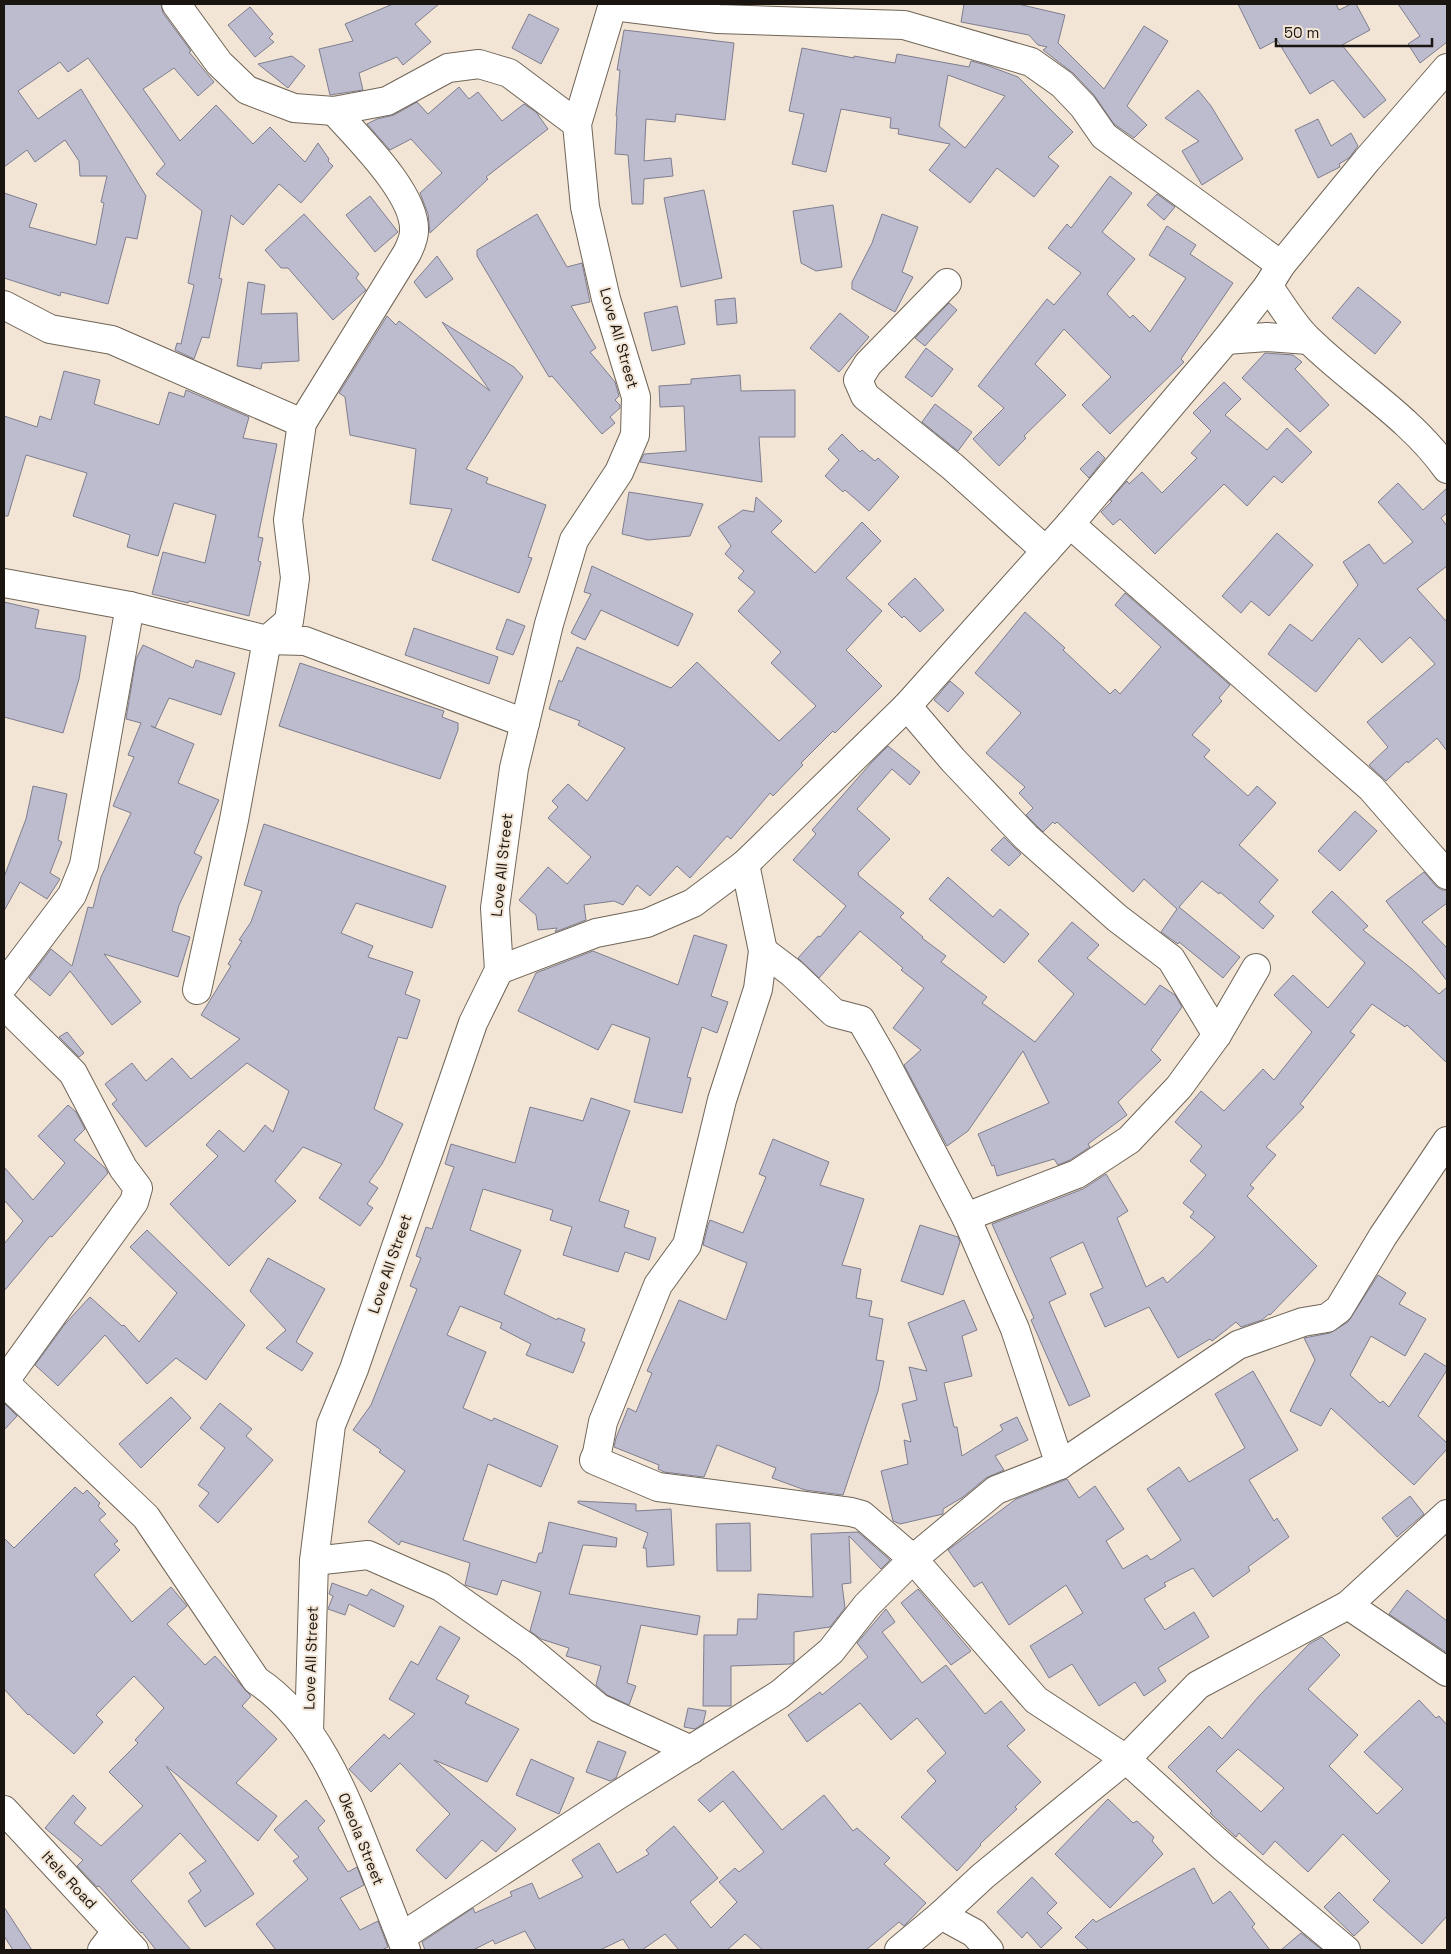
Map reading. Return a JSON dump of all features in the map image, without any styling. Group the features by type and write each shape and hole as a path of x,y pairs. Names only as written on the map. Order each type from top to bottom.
{"street":[{"path":"176,4 219,63 247,90 294,108 334,111 387,101 448,68 479,64 510,73 577,124"},
{"path":"613,5 718,19 905,14 1031,62 1067,90 1083,106 1104,136 1274,276 1308,340 1384,403 1433,450 1447,469"},
{"name":"Love All Street","path":"309,1732 314,1561 331,1425 354,1368 473,1023 499,970 495,908 514,768 549,624 574,540 619,472 635,435 636,397 606,299 585,207 577,124 613,5"},
{"path":"499,970 596,933 647,923 693,903 745,864 907,706 1046,552 1226,340 1274,276 1367,160 1447,68"},
{"path":"197,990 234,820 267,640 289,621 295,578 288,520 302,423 408,253 414,231 409,206 394,180 334,111"},
{"path":"947,283 868,364 858,380 865,396 953,467 1046,552"},
{"path":"4,305 50,329 112,340 302,423"},
{"path":"1226,340 1267,337 1308,340"},
{"path":"1070,524 1371,788 1447,875"},
{"path":"4,583 130,606 267,640 305,641 525,723"},
{"path":"4,985 72,895 84,865 130,606"},
{"path":"907,706 953,760 1026,838 1118,918 1171,959 1217,1035"},
{"path":"745,864 763,951 758,989 722,1100 687,1244 658,1285 603,1422 594,1460 658,1487 862,1515 913,1559 1036,1700 1126,1759 1223,1847 1346,1950"},
{"path":"763,951 792,973 834,1013 860,1020 883,1058 966,1218 1015,1329 1060,1465"},
{"path":"966,1218 1077,1174 1129,1140 1178,1087 1217,1035 1256,968"},
{"path":"758,989 792,973"},
{"path":"4,1006 73,1073 123,1168 138,1188 134,1202 4,1382"},
{"path":"403,1944 618,1795 780,1694 831,1651 867,1605 913,1559 996,1490 1060,1465 1238,1345 1303,1322 1328,1318 1339,1309 1383,1236 1447,1141"},
{"name":"Okeola Street","path":"4,1382 146,1517 256,1680 272,1691 309,1732 343,1791 403,1944"},
{"path":"899,1950 977,1882 1126,1759 1198,1685 1348,1605 1447,1514"},
{"path":"314,1561 368,1555 441,1587 526,1647 600,1708 691,1750"},
{"path":"1348,1605 1447,1672"},
{"name":"Itele Road","path":"4,1810 117,1944"},
{"path":"977,1882 982,1941"},
{"path":"941,1915 982,1941"}],"building":[{"path":"4,4 161,4 163,13 191,51 189,52 214,82 198,96 174,68 143,89 180,141 216,105 253,144 270,127 305,162 318,143 333,166 301,203 279,184 243,225 231,215 219,278 222,279 209,338 202,337 194,359 175,350 177,343 181,344 194,285 188,283 202,211 156,174 165,164 88,58 68,72 60,62 18,91 38,119 81,89 146,196 137,239 126,237 108,304 61,292 60,296 4,278 4,193 37,204 29,227 96,245 104,203 101,202 107,176 80,176 79,161 65,140 35,162 27,150 4,167"},
{"path":"393,4 439,4 415,24 431,42 403,65 397,57 359,73 363,90 330,95 319,49 353,41 345,24"},
{"path":"964,4 1018,4 1065,15 1058,43 1104,89 1144,26 1168,41 1127,106 1147,125 1134,138 1114,124 1094,95 1073,73 1043,50 1047,47 1038,45 1029,35 961,22"},
{"path":"1238,4 1336,4 1339,10 1351,4 1356,4 1370,30 1342,45 1386,100 1364,118 1333,80 1310,94 1277,40 1260,49"},
{"path":"1398,4 1447,4 1447,42 1420,63 1408,44 1420,36"},
{"path":"250,7 273,34 269,38 274,42 255,57 228,25"},
{"path":"529,14 559,29 541,64 512,48"},
{"path":"624,30 734,43 725,120 676,114 675,122 646,119 644,161 671,158 673,176 644,179 643,204 632,204 628,155 615,154 620,70 617,70"},
{"path":"802,48 854,58 854,56 895,63 897,54 969,67 971,61 1018,77 1073,132 1048,157 1059,166 1034,197 997,168 970,203 929,170 950,144 898,134 899,129 890,128 891,118 841,109 826,172 792,164 804,114 789,111","holes":["948,75 1005,96 965,148 939,126"]},
{"path":"292,56 305,66 288,88 258,64"},
{"path":"459,87 469,99 478,92 502,121 524,104 536,112 548,129 486,177 488,179 430,233 428,214 420,193 442,173 411,139 390,150 367,124 377,119 394,115 417,102 428,114"},
{"path":"1198,90 1211,106 1243,159 1202,185 1182,151 1199,141 1165,118"},
{"path":"1318,119 1331,146 1351,133 1358,146 1349,158 1339,164 1340,167 1318,178 1295,130"},
{"path":"1110,176 1132,193 1102,232 1135,259 1107,294 1130,318 1133,315 1150,332 1186,278 1149,255 1167,226 1196,245 1190,254 1233,283 1181,359 1184,362 1110,434 1082,405 1111,377 1064,329 1035,364 1066,395 1024,436 1026,438 999,466 973,439 1004,408 978,386 1047,299 1054,305 1081,273 1048,248 1067,224 1071,228"},
{"path":"704,190 722,278 681,287 664,198"},
{"path":"1157,194 1175,207 1164,220 1147,205"},
{"path":"370,196 398,232 375,252 346,215"},
{"path":"833,205 842,267 816,271 801,263 793,211"},
{"path":"304,214 359,274 356,278 366,290 333,320 288,268 281,268 265,250"},
{"path":"537,214 567,267 582,263 590,302 571,306 596,348 590,352 615,382 619,396 615,400 620,405 620,408 610,417 615,423 602,434 552,376 549,377 477,256 477,250"},
{"path":"882,214 918,227 902,272 913,277 895,312 852,289 852,282 872,243"},
{"path":"437,256 453,279 426,298 414,282"},
{"path":"248,282 265,285 261,314 297,313 299,361 262,363 261,369 237,366"},
{"path":"1358,287 1401,322 1375,354 1332,318"},
{"path":"735,298 737,323 717,325 715,300"},
{"path":"949,303 957,310 925,346 915,338"},
{"path":"677,306 685,344 652,351 644,313"},
{"path":"840,313 869,337 839,372 810,348"},
{"path":"387,316 396,325 399,321 490,391 442,322 514,367 523,377 466,469 488,478 486,483 546,505 528,557 532,558 519,593 432,560 452,509 410,504 416,449 350,435 345,397 339,393"},
{"path":"926,348 953,369 932,397 905,377"},
{"path":"1265,353 1293,355 1302,362 1295,369 1329,405 1300,432 1242,378"},
{"path":"64,371 100,380 94,404 159,425 169,392 184,397 186,390 249,417 243,438 277,444 258,537 263,538 258,561 261,562 249,616 152,594 163,552 205,563 216,515 174,503 158,556 127,547 130,535 73,516 87,473 26,455 8,516 4,516 4,416 37,427 40,416 51,420"},
{"path":"740,375 741,391 795,390 795,437 759,437 762,482 640,462 644,454 686,451 684,406 660,407 659,386 691,384 691,379"},
{"path":"1224,382 1241,399 1225,415 1267,450 1287,428 1312,452 1282,483 1274,476 1247,506 1224,484 1155,554 1120,519 1113,525 1101,512 1127,481 1129,484 1142,472 1162,493 1197,458 1191,453 1211,431 1193,413"},
{"path":"935,404 972,432 958,451 922,422"},
{"path":"842,434 860,452 862,450 875,461 878,458 899,477 869,511 825,476 839,460 828,449"},
{"path":"1098,451 1105,458 1089,478 1080,469"},
{"path":"1398,483 1423,510 1447,488 1447,513 1441,518 1447,526 1447,566 1417,589 1447,622 1447,751 1437,738 1408,763 1407,761 1386,781 1369,765 1388,747 1367,722 1435,664 1410,637 1382,663 1359,638 1316,692 1268,654 1290,624 1312,641 1358,585 1343,562 1369,544 1384,564 1413,542 1378,502"},
{"path":"629,492 703,504 690,536 648,540 622,534"},
{"path":"756,497 782,521 771,532 815,573 862,522 881,541 846,578 882,611 846,650 882,686 835,733 833,731 801,763 803,765 773,796 770,793 731,839 727,836 690,878 677,866 650,896 637,885 623,905 614,901 584,905 586,920 555,932 557,928 538,930 536,915 519,900 548,867 567,884 591,857 548,818 558,807 552,801 568,784 587,801 625,748 578,725 580,721 549,709 559,680 562,682 577,647 671,688 697,662 779,741 816,706 771,663 781,652 738,611 755,592 738,578 744,571 725,554 731,546 718,527 743,510 754,512"},
{"path":"1277,533 1313,565 1269,616 1251,601 1241,613 1222,596"},
{"path":"592,566 693,614 678,646 601,610 585,640 571,633 591,594 584,592"},
{"path":"915,578 944,610 920,632 904,616 902,618 888,604"},
{"path":"1125,593 1230,685 1219,698 1222,701 1192,735 1210,750 1204,757 1248,796 1257,786 1276,803 1239,845 1278,880 1259,902 1274,916 1263,929 1220,892 1219,894 1202,881 1179,907 1240,957 1223,978 1179,942 1178,944 1161,932 1177,909 1144,879 1133,892 1057,822 1055,824 1053,822 1043,832 1026,815 1033,808 1019,793 1025,787 986,753 1021,713 975,673 1025,612 1065,648 1063,650 1110,694 1115,689 1120,694 1161,647 1115,605"},
{"path":"4,602 39,610 35,628 86,636 79,679 63,733 4,717"},
{"path":"507,619 525,626 513,655 496,649"},
{"path":"414,628 498,657 489,684 405,655"},
{"path":"143,645 193,668 196,660 235,673 221,715 169,698 155,728 194,744 178,783 219,800 194,853 202,857 179,905 172,931 190,937 178,977 104,954 141,1002 112,1025 70,971 50,996 29,978 51,949 72,966 88,907 93,908 101,877 131,813 113,806 134,757 128,755 141,723 126,719 136,659"},
{"path":"300,663 444,711 442,717 458,723 458,730 440,779 279,726"},
{"path":"950,681 964,693 948,712 934,700"},
{"path":"888,746 920,772 910,785 892,769 857,809 890,839 858,873 859,876 904,913 900,917 922,938 946,956 941,962 987,997 982,1003 1035,1042 1074,994 1038,961 1072,922 1099,945 1087,958 1145,1005 1160,985 1175,995 1182,1007 1151,1050 1161,1060 1118,1102 1127,1115 1088,1144 1090,1147 1070,1160 1058,1165 1054,1159 997,1176 994,1165 992,1166 978,1134 1049,1103 1023,1051 968,1131 947,1146 904,1065 921,1050 893,1028 924,988 901,970 903,968 860,931 819,978 798,958 818,936 820,937 846,906 793,860 816,834 812,830"},
{"path":"33,786 67,794 58,840 62,842 50,873 60,879 47,899 20,882 4,911 4,877 26,819"},
{"path":"1355,811 1377,831 1340,871 1318,851"},
{"path":"264,824 446,886 432,928 356,903 341,933 373,946 368,957 413,972 405,994 420,1000 407,1039 398,1037 374,1109 403,1124 382,1164 369,1182 378,1188 367,1204 373,1208 360,1226 319,1198 342,1164 303,1147 275,1181 296,1201 229,1266 170,1204 218,1156 206,1145 219,1130 244,1152 265,1125 273,1132 289,1091 247,1063 146,1147 112,1104 117,1100 105,1084 132,1063 146,1081 172,1058 191,1079 240,1039 201,1015 231,966 228,964 242,941 239,940 251,922 262,891 244,885"},
{"path":"1004,837 1021,854 1009,866 991,850"},
{"path":"1424,872 1436,886 1442,890 1447,890 1447,903 1422,922 1447,948 1447,981 1386,901"},
{"path":"948,877 993,917 1000,909 1029,934 1004,963 929,899"},
{"path":"1332,891 1368,926 1363,930 1412,969 1439,994 1447,987 1447,1063 1407,1025 1405,1027 1372,1004 1350,1032 1355,1035 1300,1104 1304,1107 1266,1147 1276,1155 1250,1185 1254,1188 1247,1196 1317,1266 1270,1315 1262,1320 1241,1327 1236,1322 1212,1341 1210,1339 1178,1358 1149,1307 1105,1327 1090,1294 1103,1288 1083,1242 1050,1258 1066,1294 1049,1302 1090,1396 1069,1406 1031,1320 1034,1318 992,1224 1083,1189 1106,1174 1128,1211 1117,1218 1146,1287 1163,1277 1167,1283 1201,1252 1215,1237 1190,1217 1194,1212 1183,1203 1206,1175 1190,1161 1202,1146 1175,1122 1201,1091 1224,1111 1263,1069 1274,1080 1312,1032 1274,995 1293,975 1328,1008 1365,963 1312,912"},
{"path":"694,935 727,945 711,996 728,1002 717,1033 702,1027 687,1077 691,1078 682,1113 634,1102 650,1038 612,1024 598,1050 518,1011 536,973 593,951 678,985"},
{"path":"67,1032 84,1053 79,1057 59,1037"},
{"path":"591,1098 630,1111 599,1201 629,1211 624,1227 656,1238 649,1260 625,1252 618,1272 563,1255 572,1227 550,1220 553,1210 483,1189 470,1230 521,1250 504,1294 557,1320 558,1318 585,1329 581,1341 585,1343 573,1373 526,1355 531,1344 500,1328 502,1323 460,1306 447,1335 486,1352 463,1408 492,1421 494,1418 558,1446 541,1487 488,1464 463,1540 536,1563 539,1553 542,1553 549,1522 617,1538 616,1547 583,1545 569,1594 700,1616 697,1635 641,1625 627,1683 636,1686 629,1705 607,1695 596,1685 601,1666 566,1656 569,1648 541,1639 530,1631 541,1592 502,1580 497,1595 465,1585 470,1563 401,1541 399,1545 368,1522 405,1471 379,1452 381,1450 353,1430 371,1405 417,1289 410,1286 421,1258 416,1256 426,1227 432,1229 454,1167 445,1164 451,1144 515,1163 530,1107 583,1121"},
{"path":"68,1105 76,1112 85,1129 74,1140 108,1173 52,1237 50,1236 4,1291 4,1244 23,1221 4,1200 4,1167 33,1200 65,1163 38,1136"},
{"path":"773,1139 829,1162 820,1185 864,1199 842,1265 861,1269 856,1298 872,1301 869,1316 883,1319 876,1360 884,1361 878,1391 843,1495 805,1490 772,1478 776,1468 717,1445 704,1477 664,1472 658,1469 659,1465 614,1447 628,1408 636,1412 652,1373 647,1371 679,1300 726,1320 747,1263 703,1245 708,1225 710,1220 743,1233 766,1177 759,1174"},
{"path":"920,1225 958,1237 960,1242 943,1295 901,1281"},
{"path":"147,1230 245,1325 206,1380 176,1358 147,1384 105,1335 58,1386 35,1365 65,1324 90,1297 122,1326 124,1325 139,1342 177,1293 130,1247"},
{"path":"268,1258 325,1289 296,1342 313,1353 302,1371 266,1348 286,1330 250,1291"},
{"path":"1378,1275 1406,1293 1399,1304 1426,1319 1405,1356 1371,1336 1350,1375 1380,1403 1383,1401 1389,1407 1425,1353 1447,1367 1447,1370 1418,1416 1447,1443 1447,1449 1414,1485 1331,1408 1321,1426 1290,1411 1315,1360 1304,1338 1330,1333 1348,1322"},
{"path":"964,1300 977,1330 962,1336 972,1376 944,1383 954,1427 957,1427 962,1456 1003,1430 1000,1425 1017,1417 1028,1440 995,1456 1004,1470 986,1478 963,1497 943,1509 943,1514 900,1524 893,1521 881,1471 908,1464 904,1440 911,1442 902,1404 917,1400 909,1367 927,1371 908,1323"},
{"path":"1253,1371 1298,1450 1249,1480 1274,1521 1277,1518 1289,1537 1248,1567 1250,1571 1213,1597 1193,1568 1164,1583 1166,1586 1144,1599 1165,1630 1194,1612 1209,1637 1158,1668 1166,1681 1144,1696 1135,1682 1099,1706 1072,1664 1049,1678 1030,1646 1083,1613 1066,1585 1009,1625 982,1582 974,1587 948,1550 1016,1499 1067,1479 1079,1498 1095,1486 1124,1529 1106,1541 1123,1569 1147,1555 1151,1560 1181,1540 1147,1489 1179,1467 1189,1482 1245,1448 1215,1394"},
{"path":"171,1397 191,1418 141,1468 119,1444"},
{"path":"4,1403 17,1416 4,1430"},
{"path":"220,1403 252,1429 246,1436 273,1460 218,1523 199,1506 209,1493 198,1485 225,1448 200,1428"},
{"path":"75,1487 83,1494 87,1490 100,1503 98,1506 106,1514 99,1520 118,1541 114,1544 120,1550 94,1575 132,1622 171,1587 187,1606 167,1624 205,1665 215,1656 251,1696 242,1706 277,1739 236,1783 277,1816 258,1841 166,1766 254,1894 205,1927 188,1901 201,1891 189,1873 206,1861 180,1833 131,1881 191,1950 156,1950 142,1932 99,1886 97,1887 77,1866 83,1860 45,1828 73,1795 86,1808 74,1823 101,1846 143,1806 109,1772 138,1743 135,1740 164,1708 134,1676 96,1715 103,1722 74,1754 28,1715 4,1689 4,1538 14,1548"},
{"path":"1410,1496 1424,1514 1397,1537 1382,1518"},
{"path":"578,1501 636,1504 636,1511 671,1509 674,1565 647,1567 646,1548 643,1548 648,1533 578,1503"},
{"path":"750,1523 751,1571 717,1571 716,1524"},
{"path":"858,1532 890,1560 881,1569 849,1536 851,1583 842,1584 845,1608 830,1627 794,1632 794,1662 791,1664 731,1666 731,1706 703,1706 704,1635 737,1635 738,1619 757,1619 758,1594 813,1597 811,1534"},
{"path":"332,1583 367,1596 371,1589 404,1606 394,1627 349,1604 345,1615 328,1609 333,1596 329,1594"},
{"path":"918,1589 971,1651 951,1665 901,1603"},
{"path":"1407,1590 1447,1621 1447,1653 1389,1614"},
{"path":"886,1609 895,1622 882,1632 922,1683 946,1665 985,1714 1001,1701 1025,1730 1007,1746 1041,1782 1015,1807 1017,1809 980,1844 957,1871 901,1817 936,1781 927,1771 946,1753 917,1718 891,1740 860,1703 807,1742 788,1715 820,1692 822,1695 868,1657 857,1643"},
{"path":"440,1626 460,1638 436,1679 469,1696 465,1703 519,1729 487,1782 434,1760 516,1829 496,1852 482,1840 446,1879 416,1850 450,1814 400,1763 371,1792 349,1769 384,1734 389,1739 415,1714 389,1699 411,1661 418,1665"},
{"path":"1322,1637 1340,1655 1308,1689 1358,1735 1329,1766 1377,1814 1403,1789 1364,1752 1419,1700 1436,1718 1439,1716 1447,1725 1447,1916 1422,1944 1373,1900 1390,1881 1343,1834 1308,1872 1275,1841 1263,1855 1239,1833 1236,1837 1210,1813 1212,1811 1168,1767 1209,1726 1222,1739 1259,1696 1309,1644","holes":["1238,1749 1284,1788 1261,1812 1216,1771"]},
{"path":"688,1708 706,1711 703,1724 695,1729 684,1727"},
{"path":"598,1741 626,1752 616,1778 610,1781 586,1772"},
{"path":"531,1759 574,1778 559,1814 516,1795"},
{"path":"733,1771 782,1830 824,1795 853,1831 857,1828 890,1858 884,1864 926,1903 904,1926 899,1922 866,1950 763,1950 745,1934 727,1950 679,1950 665,1934 642,1950 630,1950 623,1939 600,1950 536,1950 525,1931 495,1944 493,1940 473,1950 425,1950 422,1942 473,1908 475,1913 512,1896 510,1892 532,1883 539,1899 583,1877 572,1860 599,1843 617,1873 649,1854 646,1850 674,1826 718,1878 690,1902 711,1928 737,1902 719,1882 735,1868 739,1872 764,1852 723,1801 710,1812 698,1800"},
{"path":"1108,1799 1133,1823 1137,1821 1154,1837 1152,1841 1163,1854 1110,1908 1055,1854"},
{"path":"306,1800 325,1821 318,1828 348,1872 357,1867 364,1885 340,1898 360,1930 378,1921 388,1947 382,1950 276,1950 256,1924 308,1879 293,1861 299,1857 274,1830"},
{"path":"1194,1868 1213,1904 1230,1891 1255,1924 1252,1927 1270,1950 1089,1950 1075,1937 1093,1919 1096,1922"},
{"path":"1032,1877 1057,1903 1047,1913 1062,1928 1041,1948 1027,1932 1022,1938 997,1912"},
{"path":"1339,1892 1369,1922 1354,1936 1324,1907"},
{"path":"4,1907 32,1950 13,1950 4,1936"},
{"path":"1301,1933 1322,1950 1281,1950"}]}
